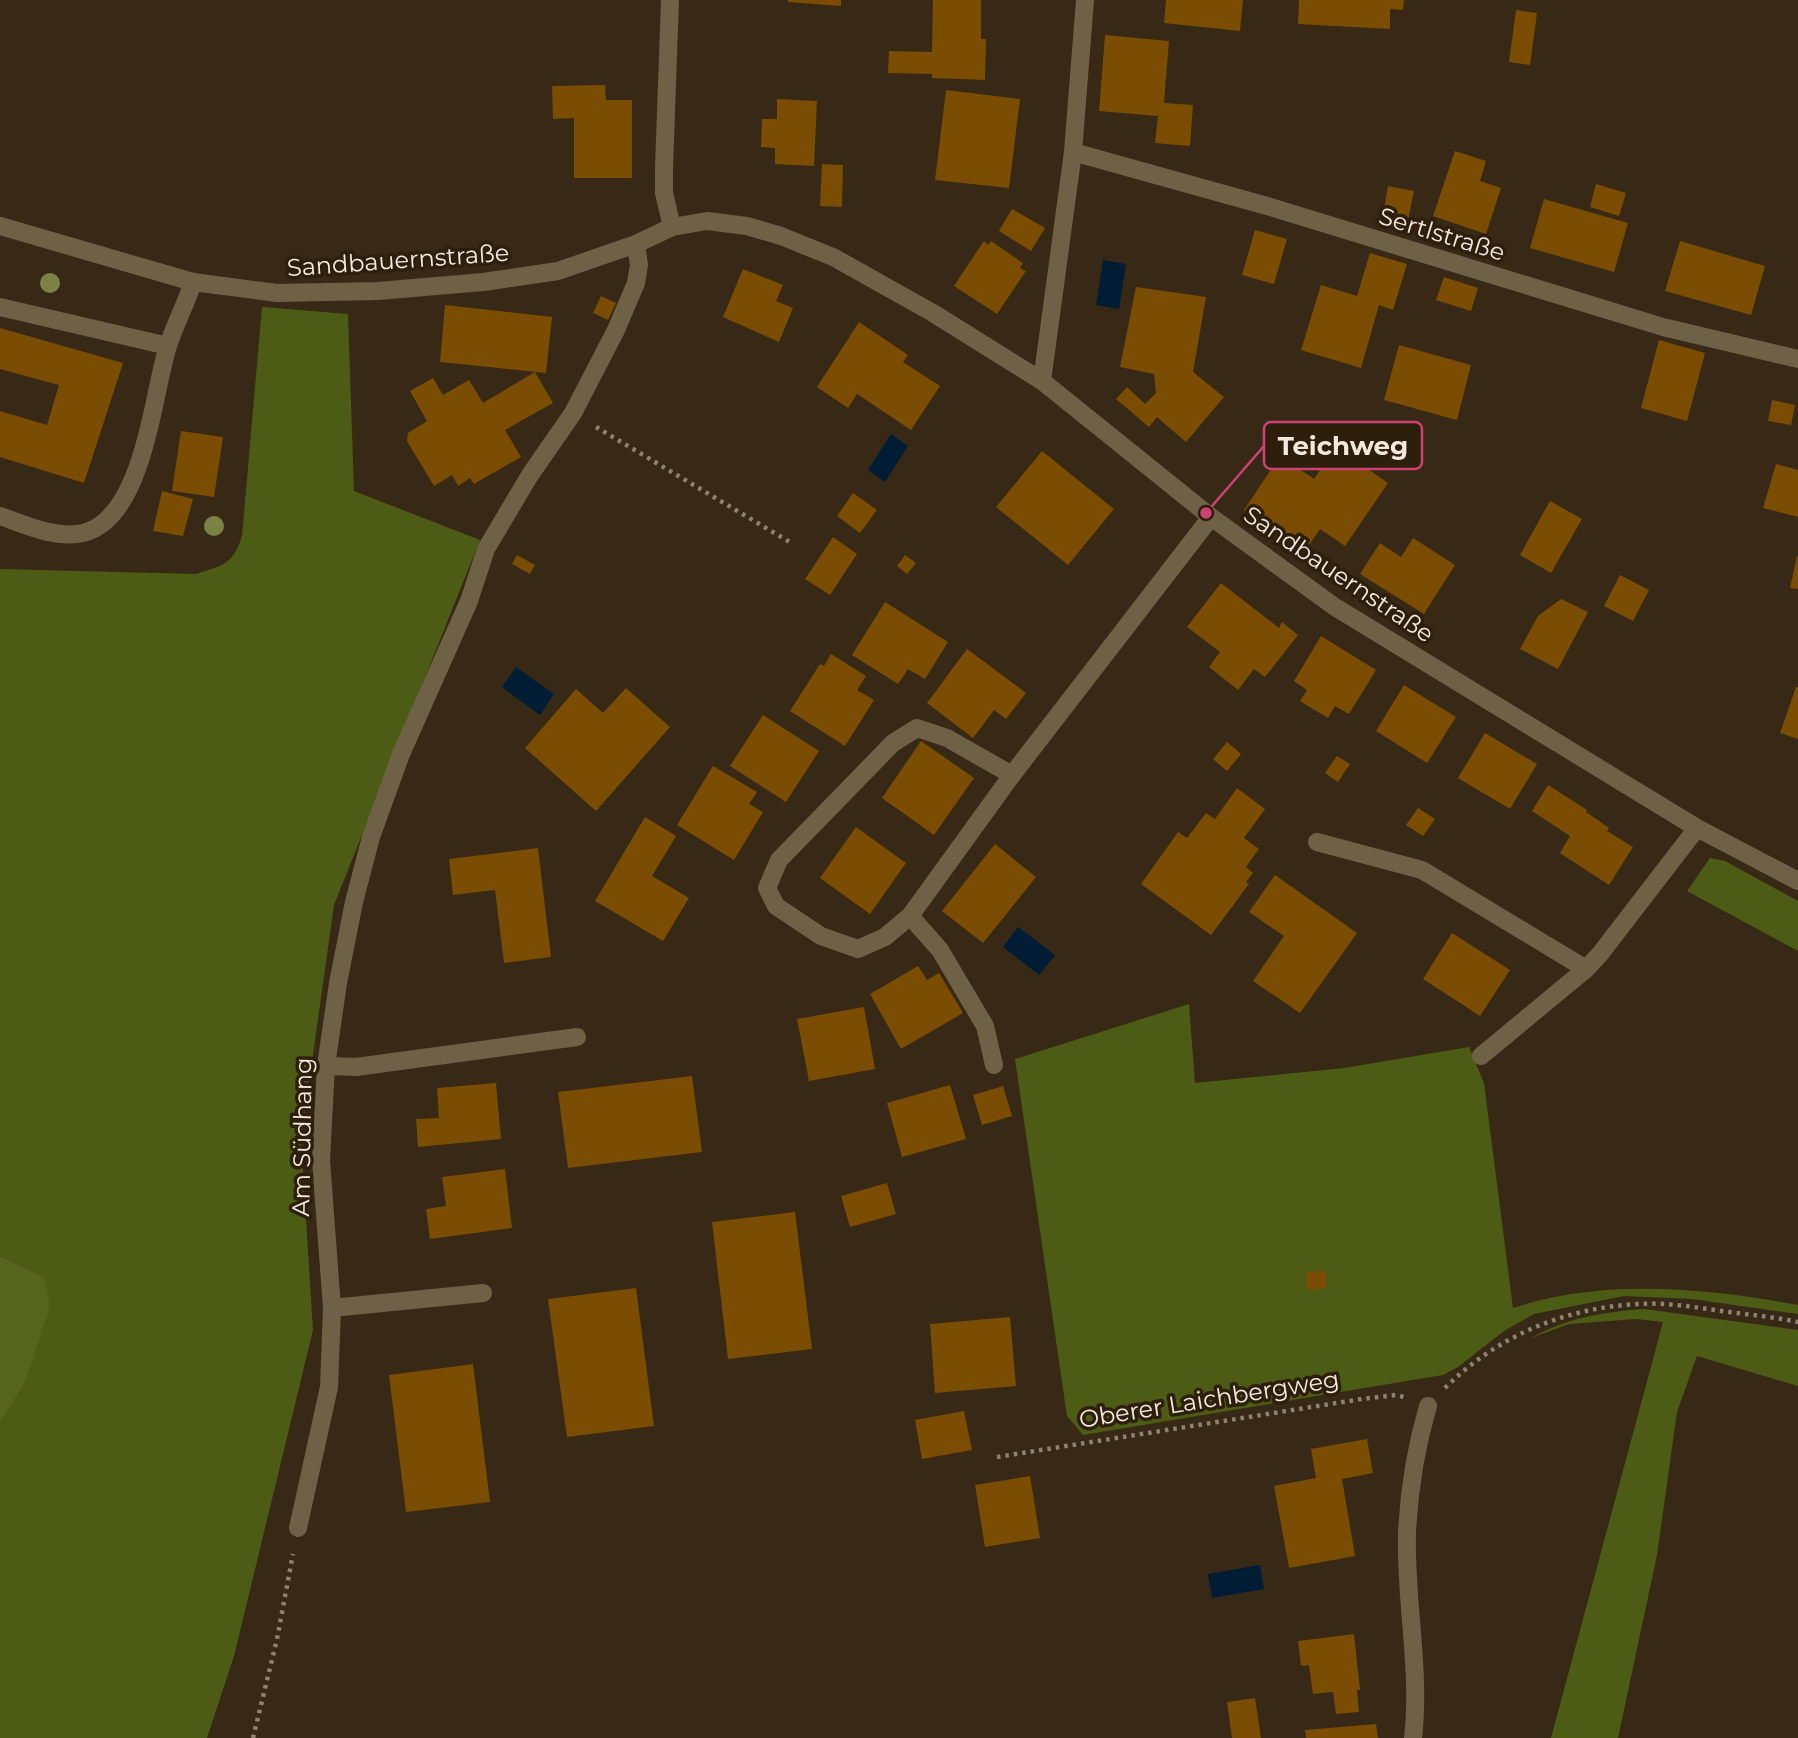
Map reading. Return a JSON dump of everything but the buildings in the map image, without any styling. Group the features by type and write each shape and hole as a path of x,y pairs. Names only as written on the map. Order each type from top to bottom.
{"street":[{"path":"670,0 664,193 672,227"},
{"path":"1042,382 1073,152 1085,0"},
{"name":"Sertlstraße","path":"1073,152 1268,206 1663,327 1798,359"},
{"name":"Sandbauernstraße","path":"0,226 193,282 277,293 391,290 483,282 558,271 636,244 672,227 707,221 747,226 781,236 833,257 933,313 1042,382 1211,517 1335,607 1697,828 1798,881"},
{"path":"573,413 616,330 636,283 639,265 636,244"},
{"path":"0,516 47,532 68,535 85,532 102,524 117,509 132,480 149,431 168,346 193,282"},
{"path":"0,307 168,346"},
{"name":"Am Südhang","path":"298,1528 329,1387 332,1308 321,1160 326,1066 338,983 354,902 371,837 401,754 469,601 486,549 530,475 573,413"},
{"path":"1012,775 947,738 916,728 893,743 779,860 767,888 776,906 821,936 858,949 885,937 910,916 1012,775 1211,517"},
{"path":"1481,1056 1586,969 1697,828"},
{"path":"1317,842 1422,870 1586,969"},
{"path":"910,916 940,950 985,1026 994,1065"},
{"path":"326,1066 356,1067 577,1037"},
{"path":"332,1308 483,1293"},
{"path":"1413,1738 1417,1704 1407,1536 1419,1439 1428,1406"}],"path":[{"path":"573,413 793,544"},
{"path":"1428,1406 1460,1373 1496,1348 1545,1321 1594,1308 1640,1303 1798,1322"},
{"name":"Oberer Laichbergweg","path":"997,1457 1362,1399 1396,1395 1418,1400 1428,1406"},
{"path":"253,1738 278,1639 298,1528"}],"green space":[{"path":"262,307 348,314 354,491 480,540 334,905 301,1140 313,1330 234,1656 207,1738 0,1738 0,1423 25,1383 44,1277 0,1256 0,569 196,574 220,566 231,558 242,536"},
{"path":"1710,858 1725,861 1798,901 1798,951 1687,891"},
{"path":"1189,1004 1195,1083 1344,1068 1469,1047 1484,1083 1513,1308 1583,1292 1655,1289 1727,1294 1798,1305 1798,1314 1692,1299 1624,1296 1534,1314 1504,1331 1458,1367 1443,1375 1083,1435 1067,1416 1015,1059"},
{"path":"0,1256 44,1277 50,1306 25,1383 0,1423"},
{"path":"1644,1309 1798,1330 1798,1386 1697,1356 1677,1412 1657,1555 1618,1738 1551,1738 1663,1322 1636,1319 1569,1324 1531,1338 1558,1325 1586,1317"}],"water":[{"path":"1103,260 1126,264 1119,309 1096,305"},
{"path":"891,434 908,446 885,482 868,470"},
{"path":"516,667 554,694 540,715 502,687"},
{"path":"1018,927 1055,955 1039,975 1003,947"},
{"path":"1260,1565 1264,1589 1212,1598 1208,1574"}],"place":[{"name":"Teichweg","path":"1206,513"}]}
